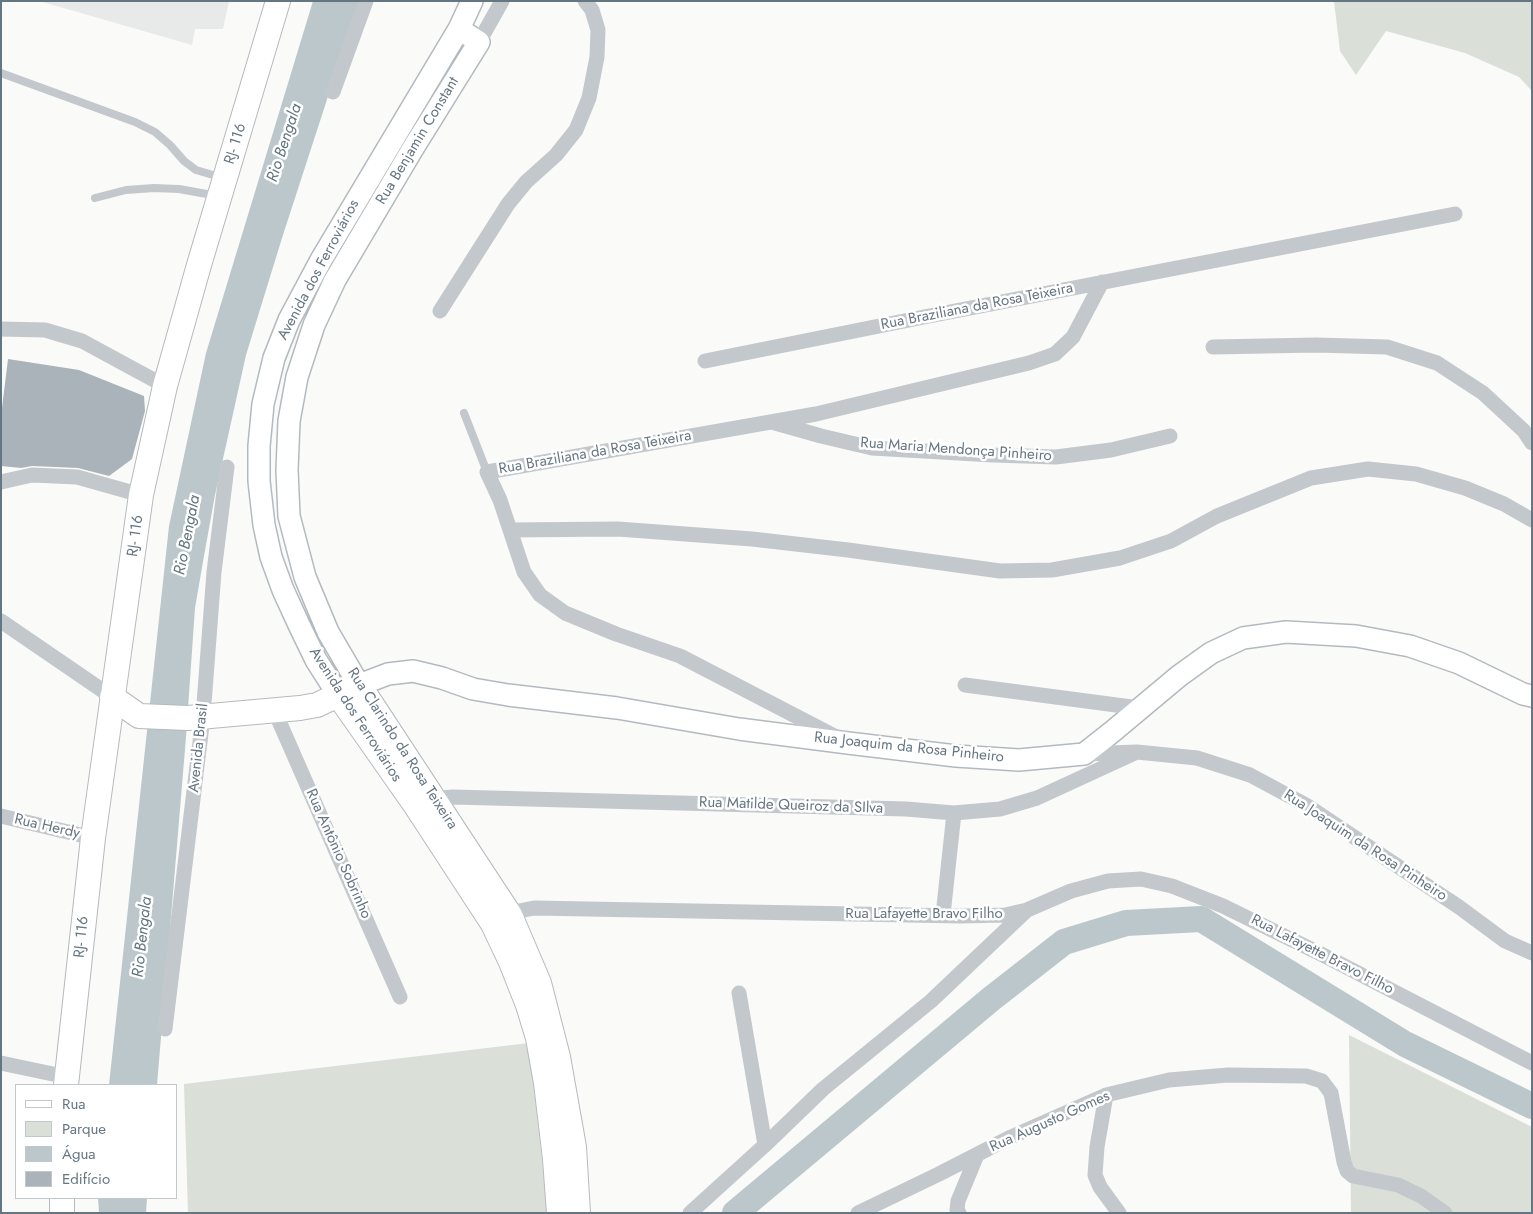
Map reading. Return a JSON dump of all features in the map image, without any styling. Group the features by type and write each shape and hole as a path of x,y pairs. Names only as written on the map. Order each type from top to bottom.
{"main road":[{"name":"Avenida dos Ferroviários","path":"424,800 349,691 316,660 300,627 271,557 264,525 259,481 259,446 263,404 274,358 289,320 321,260 459,29 472,1"},
{"name":"RJ- 116","path":"67,1081 93,838 141,495 165,386 275,3"},
{"path":"459,29 478,42"},
{"name":"Rua Benjamin Constant","path":"335,280 478,42"},
{"name":"Rua Clarindo da Rosa Teixeira","path":"335,280 314,325 297,377 289,421 287,470 289,516 305,577 328,632 349,691"},
{"path":"1084,754 1179,676 1211,653 1243,638 1286,632 1356,636 1410,646 1459,663 1532,696"},
{"name":"Rua Joaquim da Rosa Pinheiro","path":"349,691 388,674 413,671 442,678 472,689 508,696 617,708 739,729 848,743 956,756 1019,760 1084,754"},
{"path":"112,697 139,716 195,718 275,712 317,705 349,691"},
{"name":"Rua Clarindo da Rosa Teixeira","path":"424,800 539,983 558,1057 574,1146 578,1213"},
{"path":"501,920 511,962 528,1005 538,1038 556,1159 559,1213"},
{"path":"62,1199 62,1213"}],"street":[{"path":"333,92 366,1"},
{"name":"Rua Benjamin Constant","path":"478,42 502,1"},
{"path":"440,311 508,204 526,182 556,155 576,130 588,98 597,57 598,30 592,10 585,1"},
{"name":"Rua Braziliana da Rosa Teixeira","path":"704,361 1455,214"},
{"name":"Rua Braziliana da Rosa Teixeira","path":"848,743 680,656 616,634 565,613 540,595 524,572 487,472 816,414 1029,363 1055,354 1073,337 1102,282"},
{"path":"1,329 45,330 82,341 165,386"},
{"path":"1213,347 1387,346 1437,363 1483,393 1529,436"},
{"name":"Rua Maria Mendonça Pinheiro","path":"772,422 872,448 993,455 1056,457 1111,450 1170,436"},
{"name":"Avenida Brasil","path":"165,1029 195,718 227,466"},
{"path":"510,530 627,530 848,550 1000,571 1052,570 1120,558 1171,541 1217,516 1311,478 1368,469 1416,474 1464,488 1504,504 1532,520"},
{"path":"1,482 32,475 77,477 141,495"},
{"path":"1,621 112,697"},
{"path":"965,685 1139,708"},
{"name":"Rua Antônio Sobrinho","path":"275,712 400,997"},
{"name":"Rua Matilde Queiroz da SIlva","path":"424,800 453,797 837,807 954,813 1000,809 1037,798 1137,752"},
{"name":"Rua Joaquim da Rosa Pinheiro","path":"1084,754 1137,752 1197,758 1250,775 1306,805 1459,907 1505,941 1532,953"},
{"path":"943,915 954,813"},
{"name":"Rua Herdy","path":"1,816 93,838"},
{"name":"Rua Lafayette Bravo Filho","path":"501,920 534,908 1005,915 1027,910 1071,891 1108,881 1141,879 1172,886 1223,906 1323,954 1532,1063"},
{"path":"690,1213 823,1089 931,1000 1027,910"},
{"path":"739,993 765,1145"},
{"path":"1,1063 67,1081"},
{"name":"Rua Augusto Gomes","path":"858,1213 1011,1137 1106,1095 1169,1080 1228,1075 1306,1076 1322,1081 1331,1093 1347,1170 1353,1176 1398,1185 1421,1196 1445,1213"},
{"path":"1106,1095 1096,1148 1095,1175 1100,1187 1119,1213"},
{"path":"959,1213 957,1210 958,1200 977,1155"}],"lane":[{"path":"1,73 135,122 154,132 170,145 184,161 222,188"},
{"path":"95,198 126,190 222,188"},
{"path":"464,413 487,472"}],"shaded area":[{"path":"39,1 229,1 223,29 195,29 192,45"}],"green space":[{"path":"1334,1 1532,1 1532,91 1519,77 1465,53 1386,31 1356,75 1340,51"},
{"path":"1349,1035 1532,1127 1532,1213 1351,1213"},
{"path":"529,1043 548,1213 188,1213 184,1084"}],"water":[{"name":"Rio Bengala","path":"313,1 359,1 246,355 215,495 195,608 157,1084 109,1084 169,526 206,353"},
{"path":"98,1199 147,1199 146,1213 99,1213"}],"building":[{"path":"8,359 79,370 144,396 145,411 132,459 109,476 78,468 1,466 1,416"}],"waterway":[{"path":"735,1213 991,999 1064,942 1126,923 1201,919 1405,1044 1532,1106"}]}
